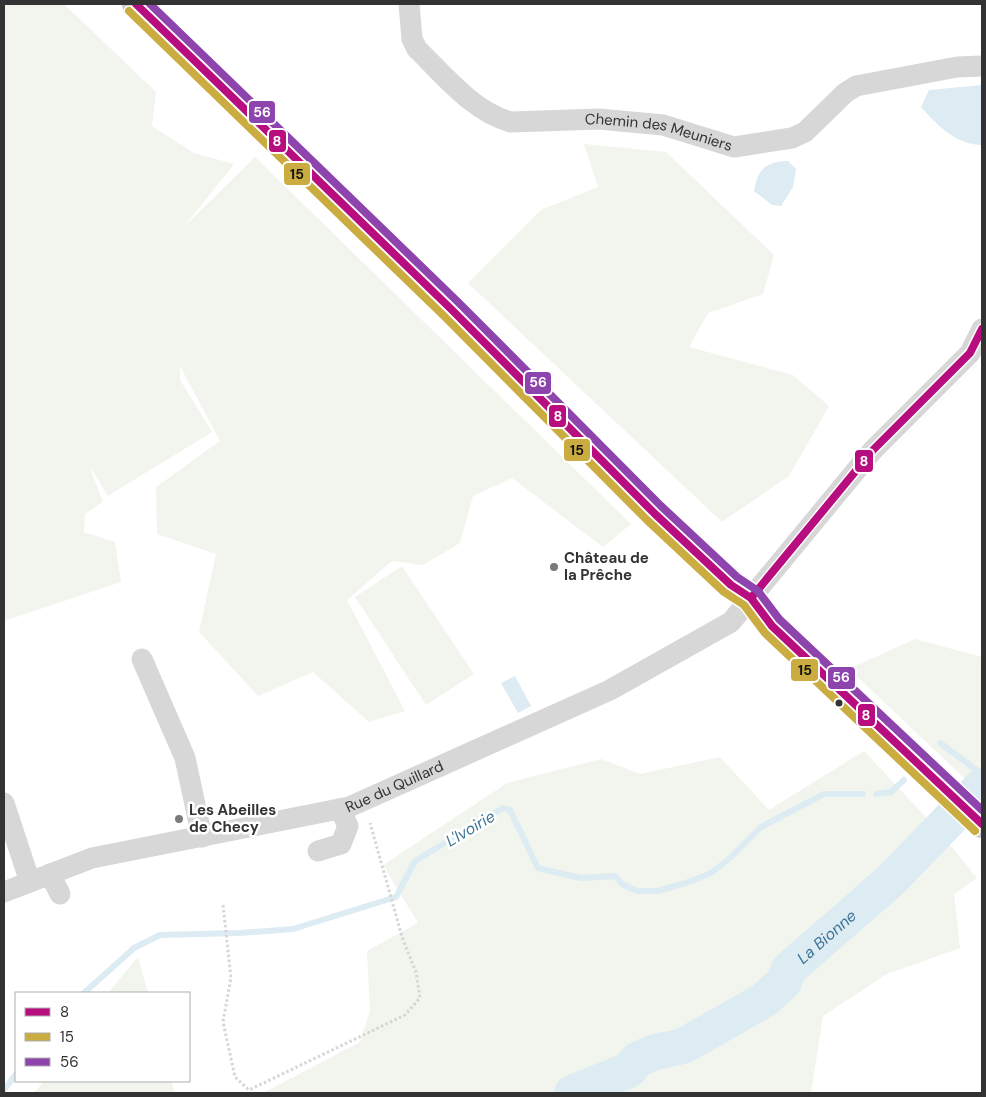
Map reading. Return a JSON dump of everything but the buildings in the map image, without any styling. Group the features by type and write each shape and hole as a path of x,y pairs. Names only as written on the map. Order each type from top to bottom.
{"main road":[{"path":"136,4 451,309 654,513 732,585 751,598 772,626 982,824"}],"street":[{"name":"Chemin des Meuniers","path":"409,4 412,39 417,49 468,98 503,120 511,122 599,119 663,125 734,147 792,138 805,132 845,93 856,86 957,67 982,66"},
{"name":"Rue du Quillard","path":"4,892 92,858 340,809 363,801 610,690 731,622 873,450 976,354 982,329"},
{"path":"142,659 184,758 202,837"},
{"path":"4,803 30,882"},
{"path":"318,851 341,844 348,826 340,809"},
{"path":"50,874 60,894"}],"path":[{"path":"222,904 231,978 223,1022 235,1077 249,1090 405,1015 420,998 416,972 394,912 363,801"}],"shaded area":[{"path":"4,4 64,4 156,92 152,126 194,153 234,164 183,228 255,157 631,524 603,547 512,478 473,496 460,543 423,565 392,561 347,600 405,711 369,722 313,672 258,696 199,632 216,554 157,534 156,487 220,441 180,366 180,380 212,432 108,496 89,465 103,502 85,514 84,532 115,542 121,582 4,621"},
{"path":"982,85 982,145 964,142 955,138 940,127 921,107 929,90"},
{"path":"584,144 666,152 774,255 763,294 708,313 689,347 793,375 829,406 789,476 722,522 468,283 541,210 598,187"},
{"path":"788,161 796,169 793,187 781,206 772,205 754,191 758,177 760,172 768,165"},
{"path":"402,566 474,674 426,705 355,597"},
{"path":"915,639 982,657 982,795 849,669"},
{"path":"515,676 531,706 518,713 501,683"},
{"path":"864,751 937,829 977,878 954,894 960,948 887,974 823,1016 811,1093 263,1093 360,1042 370,1011 367,951 418,923 383,865 507,783 601,759 640,774 720,757 769,810"},
{"path":"138,957 148,992 109,992"},
{"path":"43,1082 171,1082 175,1093 34,1093"}],"waterway":[{"name":"L'Ivoirie","path":"940,743 982,774"},
{"name":"L'Ivoirie","path":"876,794 891,792 904,780"},
{"name":"La Bionne","path":"572,1093 629,1070 637,1060 652,1053 683,1046 764,1000 784,982 789,969 890,881 982,786"},
{"name":"L'Ivoirie","path":"85,992 134,948 160,935 239,933 293,929 396,897 415,861 503,808 510,810 538,868 581,878 615,876 622,884 637,891 658,891 711,873 729,859 761,827 824,794 863,794"},
{"name":"L'Ivoirie","path":"4,1090 15,1075"}],"transit line":[{"name":"8","path":"136,4 451,309 654,513 731,585 751,598 772,626 982,824"},
{"name":"56","path":"150,4 458,302 661,506 737,577 758,591 779,619 982,810"},
{"name":"15","path":"129,11 444,316 647,520 724,592 744,605 765,633 975,831"},
{"name":"8","path":"751,598 873,450 970,353 982,329"}],"place":[{"name":"Château de la Prêche","path":"554,567"},
{"name":"Les Abeilles de Checy","path":"179,819"}]}
